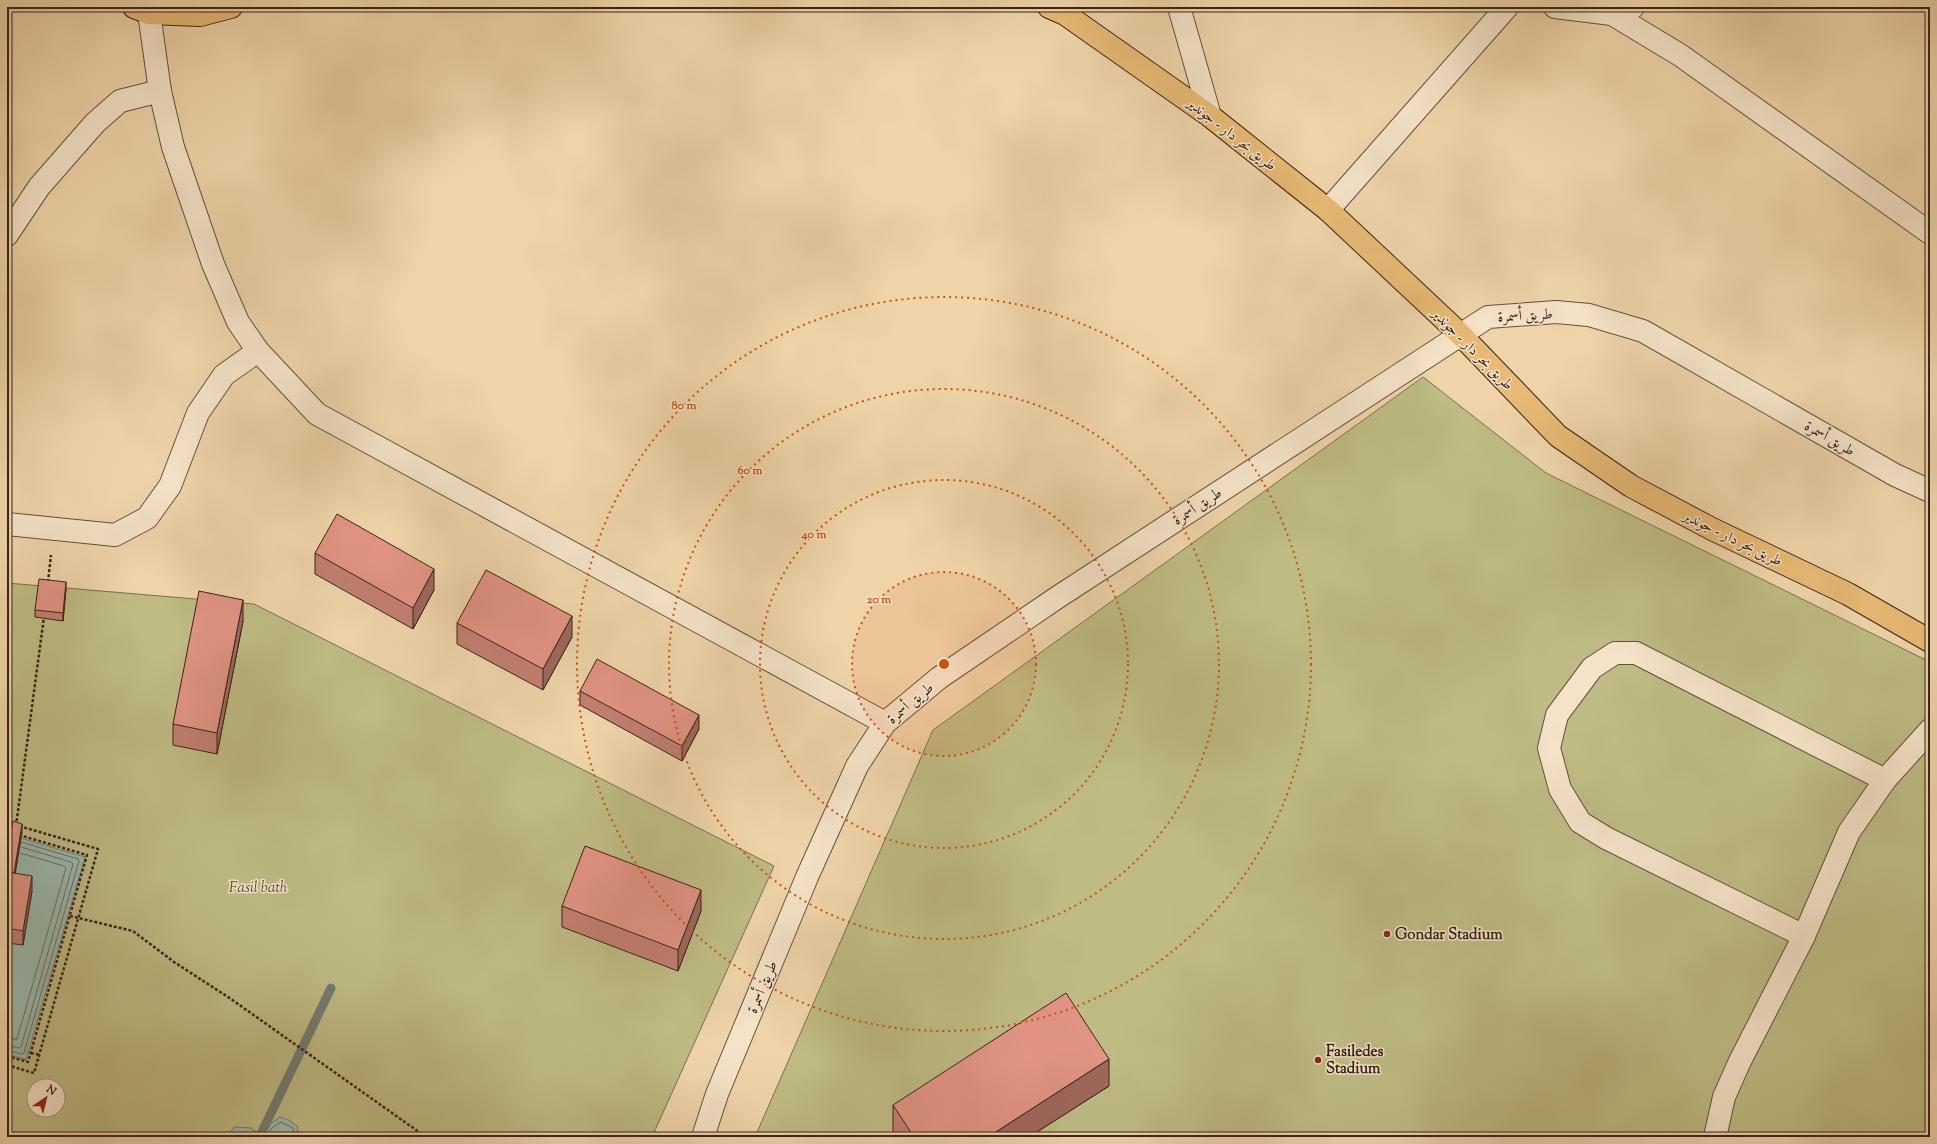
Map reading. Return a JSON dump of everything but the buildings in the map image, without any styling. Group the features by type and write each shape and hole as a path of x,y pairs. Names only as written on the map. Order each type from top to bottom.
{"highway":[{"path":"142,10 197,11 230,7"},
{"name":"طريق بحر دار - جوندير","path":"1049,7 1064,14 1210,116 1328,210 1460,334 1558,436 1631,486 1712,529 1848,594 1930,641"}],"street":[{"path":"1178,7 1210,116"},
{"path":"1328,210 1507,7"},
{"path":"1555,7 1623,10 1680,55 1930,233"},
{"path":"142,10 173,147 213,264 238,322 258,351 317,414 885,723"},
{"path":"7,234 39,187 95,123 120,101 160,91"},
{"name":"طريق أسمرة","path":"703,1137 717,1094 807,877 857,766 885,723 939,678 1058,596 1488,317 1556,312 1589,316 1643,331 1894,475 1930,491"},
{"path":"7,524 115,534 147,518 170,486 198,413 224,375 258,351"},
{"path":"1804,936 1606,838 1580,822 1560,789 1549,748 1557,715 1592,668 1615,653 1636,653 1885,780"},
{"path":"1715,1137 1724,1097 1740,1061 1804,936 1849,832 1885,780 1930,730"}],"path":[{"path":"47,587 55,529"},
{"path":"16,829 44,611"},
{"path":"7,822 98,849 34,1073 7,1065"},
{"path":"7,1056 28,1062 87,855 15,834"},
{"path":"70,916 133,931 174,962 231,999 426,1137"},
{"path":"31,1053 40,1055"}],"green space":[{"name":"Gondar Stadium","path":"1423,377 1546,473 1930,662 1930,1137 755,1137 933,730"},
{"name":"Fasil bath","path":"7,583 254,604 774,866 652,1137 7,1137"}],"water":[{"path":"7,834 85,857 26,1060 7,1054"},
{"path":"280,1117 289,1120 297,1126 299,1137 227,1137 234,1127 251,1128 262,1136 269,1125"}],"waterway":[{"path":"260,1136 331,988"}],"place":[{"name":"Gondar Stadium","path":"1387,934"},
{"name":"Fasiledes Stadium","path":"1318,1060"}]}
